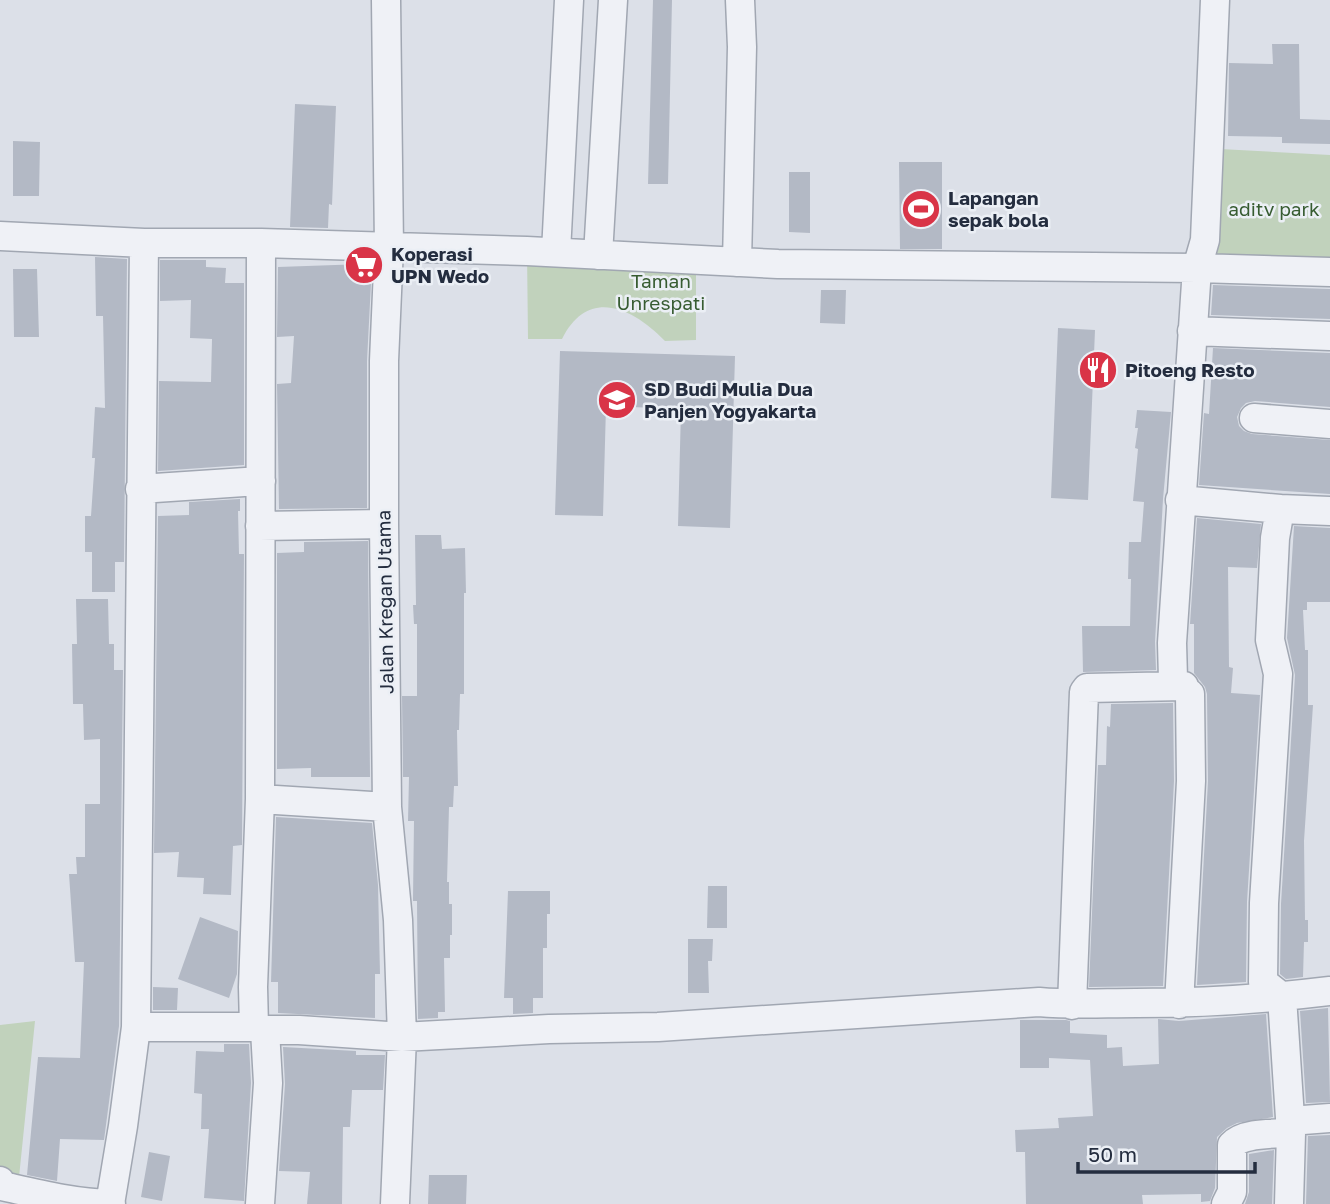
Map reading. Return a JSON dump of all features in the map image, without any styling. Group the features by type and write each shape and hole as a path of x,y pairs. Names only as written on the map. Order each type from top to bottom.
{"street":[{"name":"Jalan Kregan Utama","path":"386,0 389,247 384,362 387,807 398,920 402,1037 395,1204"},
{"path":"556,252 569,0"},
{"path":"598,254 613,0"},
{"path":"737,262 742,47 740,0"},
{"path":"1179,1004 1191,781 1190,694 1173,679 1172,643 1197,268 1205,240 1215,0"},
{"path":"0,236 144,243 261,243 556,252 778,264 1330,272"},
{"path":"0,1181 2,1185 45,1195 95,1204 111,1204 124,1126 136,1027 144,243"},
{"path":"136,1027 254,1027 253,974 260,799 261,243"},
{"path":"1192,331 1330,336"},
{"path":"1254,418 1330,424"},
{"path":"140,489 261,481"},
{"path":"1180,500 1330,511"},
{"path":"1280,509 1275,538 1270,640 1278,674 1264,903 1263,982 1282,997 1291,1127 1289,1204"},
{"path":"260,526 384,524"},
{"path":"1072,1005 1084,692 1087,688 1184,687"},
{"path":"260,799 387,807"},
{"path":"260,1204 268,1083 265,1030 402,1037 550,1029 658,1027 1039,1002 1072,1005 1179,1004 1330,991"},
{"path":"1226,1204 1231,1192 1234,1142 1330,1118"}],"green space":[{"name":"aditv park","path":"1220,149 1330,155 1330,269 1215,263"},
{"name":"Taman Unrespati","path":"527,251 696,260 696,340 665,341 639,319 611,308 597,308 584,313 562,339 528,339"},
{"path":"35,1021 18,1187 0,1185 0,1025"}],"building":[{"path":"653,0 672,0 668,184 648,184"},
{"path":"1272,44 1299,44 1300,119 1330,120 1330,144 1282,143 1282,137 1228,136 1229,63 1273,64"},
{"path":"295,104 336,106 332,205 329,204 328,228 290,227"},
{"path":"13,141 40,142 39,196 13,196"},
{"name":"Lapangan sepak bola","path":"899,162 942,162 942,249 900,249"},
{"path":"789,172 810,172 810,233 789,232"},
{"path":"95,257 127,259 124,562 115,562 115,592 92,592 92,552 85,552 85,516 91,516 95,458 92,458 95,407 105,408 103,316 96,316"},
{"path":"160,260 206,260 206,267 226,268 225,283 244,283 244,465 158,471 159,381 211,382 212,339 190,338 191,300 160,301"},
{"path":"364,264 363,283 371,283 367,361 367,508 279,509 277,384 291,383 294,336 277,337 278,267"},
{"path":"13,269 37,269 39,337 14,337"},
{"path":"1213,285 1330,289 1330,319 1211,315"},
{"path":"821,290 846,290 845,324 820,323"},
{"path":"1058,328 1095,330 1088,500 1051,498"},
{"path":"1213,348 1330,353 1330,407 1255,401 1246,403 1237,417 1239,426 1252,434 1330,440 1330,494 1199,485 1204,413 1209,414"},
{"path":"560,351 735,356 730,528 678,526 681,409 606,406 603,516 555,515"},
{"path":"1137,410 1171,412 1163,499 1155,642 1156,670 1083,672 1082,626 1130,626 1129,542 1141,542 1144,502 1133,501 1138,449 1135,448"},
{"path":"240,499 239,554 244,554 242,845 233,846 231,895 203,894 204,878 177,877 179,852 154,853 158,516 189,515 189,502"},
{"path":"1197,518 1261,524 1257,568 1228,567 1229,667 1233,668 1231,693 1260,695 1247,902 1246,982 1197,985 1208,781 1207,694 1194,673 1194,624 1190,624"},
{"path":"1294,526 1330,528 1330,602 1307,602 1307,610 1303,610 1305,650 1308,650 1308,705 1313,705 1304,841 1305,920 1308,920 1308,942 1304,942 1303,977 1286,979 1280,974 1281,904 1295,675 1287,638"},
{"path":"415,535 441,535 442,549 465,548 466,593 464,694 460,694 457,730 458,786 454,786 453,807 449,807 447,882 449,904 452,904 452,935 450,958 444,958 445,1012 438,1012 438,1018 418,1019 417,901 413,901 414,821 408,821 409,777 403,777 402,696 417,696 417,624 414,624 413,605 416,605"},
{"path":"368,541 370,777 311,777 311,768 277,769 277,553 304,552 304,542"},
{"path":"76,599 108,599 109,644 114,644 114,670 123,670 119,1026 104,1140 60,1139 57,1181 27,1175 38,1057 80,1058 84,962 75,962 69,874 77,874 76,857 85,857 85,804 100,804 100,739 84,740 83,704 73,704 72,644 77,644"},
{"path":"1173,703 1174,781 1163,986 1089,987 1098,765 1106,765 1107,726 1110,727 1111,704"},
{"path":"276,817 372,823 378,885 380,974 375,974 375,1018 278,1013 278,982 271,982"},
{"path":"708,886 727,886 727,928 707,928"},
{"path":"508,891 550,891 547,948 543,948 543,998 533,998 533,1013 513,1014 513,998 504,998"},
{"path":"200,917 238,931 237,974 229,998 178,979"},
{"path":"688,939 713,939 712,961 708,961 709,993 688,993"},
{"path":"153,987 178,988 177,1010 153,1010"},
{"path":"1328,1008 1330,1102 1306,1103 1300,1011"},
{"path":"1266,1014 1273,1117 1237,1123 1217,1137 1215,1188 1210,1201 1201,1202 1201,1194 1142,1195 1143,1204 1026,1204 1025,1152 1016,1152 1015,1130 1059,1128 1058,1118 1093,1116 1090,1060 1049,1058 1049,1068 1020,1068 1020,1020 1066,1020 1070,1021 1070,1033 1107,1035 1107,1048 1122,1047 1123,1066 1159,1064 1158,1019 1179,1021"},
{"path":"224,1044 249,1044 251,1083 244,1201 204,1198 209,1129 201,1129 202,1094 194,1093 196,1051 224,1052"},
{"path":"283,1047 356,1051 356,1055 385,1055 383,1090 352,1090 350,1127 343,1127 342,1204 307,1204 310,1172 279,1171 285,1084"},
{"path":"1330,1135 1330,1204 1306,1204 1308,1136"},
{"path":"1274,1150 1272,1204 1245,1204 1249,1192 1249,1154"},
{"path":"149,1152 170,1156 162,1201 141,1197"},
{"path":"429,1175 467,1175 466,1204 428,1204"}],"place":[{"name":"Lapangan sepak bola","path":"921,209"},
{"name":"Koperasi UPN Wedo","path":"364,265"},
{"name":"Pitoeng Resto","path":"1098,370"},
{"name":"SD Budi Mulia Dua Panjen Yogyakarta","path":"617,400"}]}
